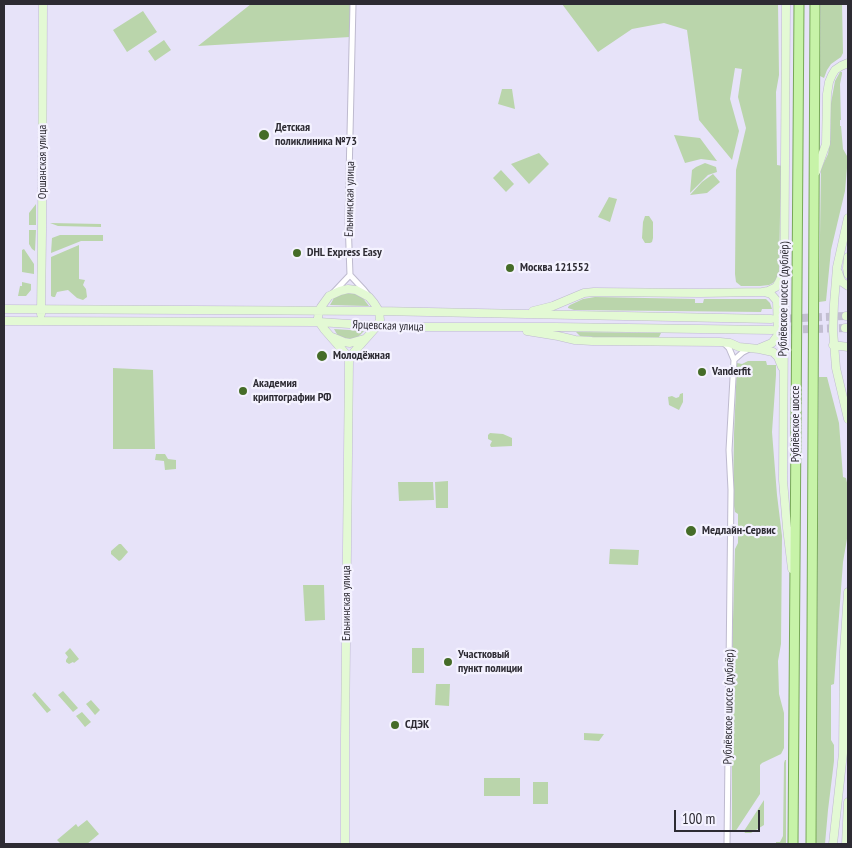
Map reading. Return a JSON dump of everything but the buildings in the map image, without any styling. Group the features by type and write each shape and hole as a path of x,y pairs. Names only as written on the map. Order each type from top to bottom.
{"main road":[{"name":"Оршанская улица","path":"41,320 43,4"},
{"name":"Рублёвское шоссе (дублёр)","path":"786,4 783,480 795,594"},
{"name":"Рублёвское шоссе","path":"794,844 799,4"},
{"name":"Рублёвское шоссе","path":"811,844 815,4"},
{"path":"814,179 826,144 829,82 835,70 848,63"},
{"path":"848,218 837,267 833,345 837,375 848,419"},
{"path":"848,257 848,274"},
{"path":"512,315 542,310 575,296 594,292 700,293 768,291 776,286 785,266"},
{"path":"837,267 842,282 848,286"},
{"path":"348,289 356,290 369,297 379,311 380,320 349,361 345,353 319,322 318,311 329,296 348,289"},
{"path":"759,349 770,345 778,335 777,301 771,294 762,292"},
{"name":"Ярцевская улица","path":"4,309 379,311 771,319"},
{"path":"449,313 443,319 449,327"},
{"name":"Ярцевская улица","path":"4,321 319,322 377,326 772,330"},
{"path":"502,327 575,340 730,343 739,347 773,352 781,362 783,371"},
{"path":"330,336 350,343 368,337"},
{"path":"833,345 848,347"},
{"name":"Ельнинская улица","path":"345,844 349,361"},
{"path":"847,410 848,402"},
{"path":"833,844 841,774 844,651 848,592"},
{"path":"843,729 848,752"},
{"path":"846,844 848,802"}],"street":[{"name":"Ельнинская улица","path":"350,275 348,220 352,4"},
{"path":"329,296 350,275 369,297"},
{"path":"720,342 729,348 734,360 750,349"},
{"name":"Рублёвское шоссе (дублёр)","path":"727,844 729,450 734,360"}],"green space":[{"path":"251,4 351,4 350,37 198,46"},
{"path":"562,4 778,4 777,165 783,166 779,274 773,283 760,286 741,286 736,282 736,170 746,128 738,97 742,69 735,68 730,99 739,131 732,160 699,120 687,30 664,23 632,29 598,52"},
{"path":"821,4 842,4 843,53 841,57 831,64 824,78 820,76"},
{"path":"143,11 157,32 127,52 113,30"},
{"path":"164,40 171,50 155,61 148,51"},
{"path":"840,72 842,74 840,84 840,126 843,149 847,156 845,191 831,250 826,301 819,302 821,169 828,154 831,103 835,81"},
{"path":"502,89 512,89 515,109 498,104"},
{"path":"674,135 700,138 717,161 701,159 685,163"},
{"path":"539,153 549,164 529,184 511,164"},
{"path":"705,163 716,167 717,172 708,175 690,193 692,170"},
{"path":"501,170 514,184 506,192 493,178"},
{"path":"713,174 720,182 707,193 690,195 702,182"},
{"path":"609,197 617,199 610,222 598,217"},
{"path":"36,204 36,225 29,225 29,213"},
{"path":"645,216 649,216 653,222 653,238 650,243 645,243 642,238"},
{"path":"50,223 101,224 101,227 58,226"},
{"path":"29,230 36,230 35,251 29,244"},
{"path":"60,235 103,235 103,241 81,241 51,253 52,238"},
{"path":"79,245 79,279 85,280 83,285 86,289 87,297 83,300 77,298 68,290 57,292 55,297 51,296 51,257"},
{"path":"24,249 34,264 34,274 22,272 22,250"},
{"path":"22,282 31,284 31,290 26,296 18,296 20,286 22,286"},
{"path":"352,292 362,297 369,306 330,305 334,298 339,295"},
{"path":"595,297 695,299 695,303 703,303 704,299 766,299 772,309 762,309 761,312 574,310 568,308 570,305 583,299"},
{"path":"334,329 364,331 358,337 348,340 338,336"},
{"path":"576,332 661,333 659,337 594,337 580,336"},
{"path":"748,361 766,361 767,365 776,365 772,432 782,536 781,644 778,661 779,694 784,713 784,748 781,754 760,765 760,794 735,832 732,832 732,685 734,682 734,658 732,655 735,549 738,543 738,514 735,512 733,500 734,434 737,363 742,364"},
{"path":"113,368 153,370 155,449 113,449"},
{"path":"819,377 827,377 839,423 843,477 846,478 848,487 848,533 843,562 834,684 831,685 831,740 834,745 834,761 825,844 816,844"},
{"path":"683,393 683,402 679,410 669,405 668,397 676,398"},
{"path":"490,433 503,434 512,438 512,446 491,447 492,441 488,439"},
{"path":"156,454 165,454 168,459 176,460 176,469 165,470 164,461 155,460"},
{"path":"448,481 448,508 436,508 435,482"},
{"path":"398,482 433,482 434,500 399,501"},
{"path":"119,544 128,552 119,561 111,554 111,551"},
{"path":"610,549 639,550 638,565 609,564"},
{"path":"303,585 324,585 325,620 305,621"},
{"path":"70,648 79,659 69,664 66,662 68,657 65,653"},
{"path":"412,648 424,648 424,673 412,673"},
{"path":"436,684 450,684 449,706 435,705"},
{"path":"63,691 78,708 73,712 58,695"},
{"path":"35,692 51,710 47,713 32,695"},
{"path":"91,700 100,710 95,715 86,704"},
{"path":"82,712 91,722 85,727 76,716"},
{"path":"584,733 604,734 599,741 584,740"},
{"path":"785,760 786,844 776,844 776,842 780,842 783,836"},
{"path":"484,778 520,778 520,796 484,796"},
{"path":"533,782 548,782 548,804 533,804"},
{"path":"764,800 764,825 751,833 745,833 744,831"},
{"path":"87,820 99,834 87,844 61,844 57,840 76,824 78,827"}],"tunnel":[{"path":"778,319 846,316"},
{"path":"779,330 845,328"}],"place":[{"name":"Детская поликлиника №73","path":"264,135"},
{"name":"DHL Express Easy","path":"297,253"},
{"name":"Москва 121552","path":"510,268"},
{"name":"Молодёжная","path":"322,356"},
{"name":"Vanderfit","path":"702,372"},
{"name":"Академия криптографии РФ","path":"243,391"},
{"name":"Медлайн-Сервис","path":"691,531"},
{"name":"Участковый пункт полиции","path":"448,662"},
{"name":"СДЭК","path":"395,725"}]}
